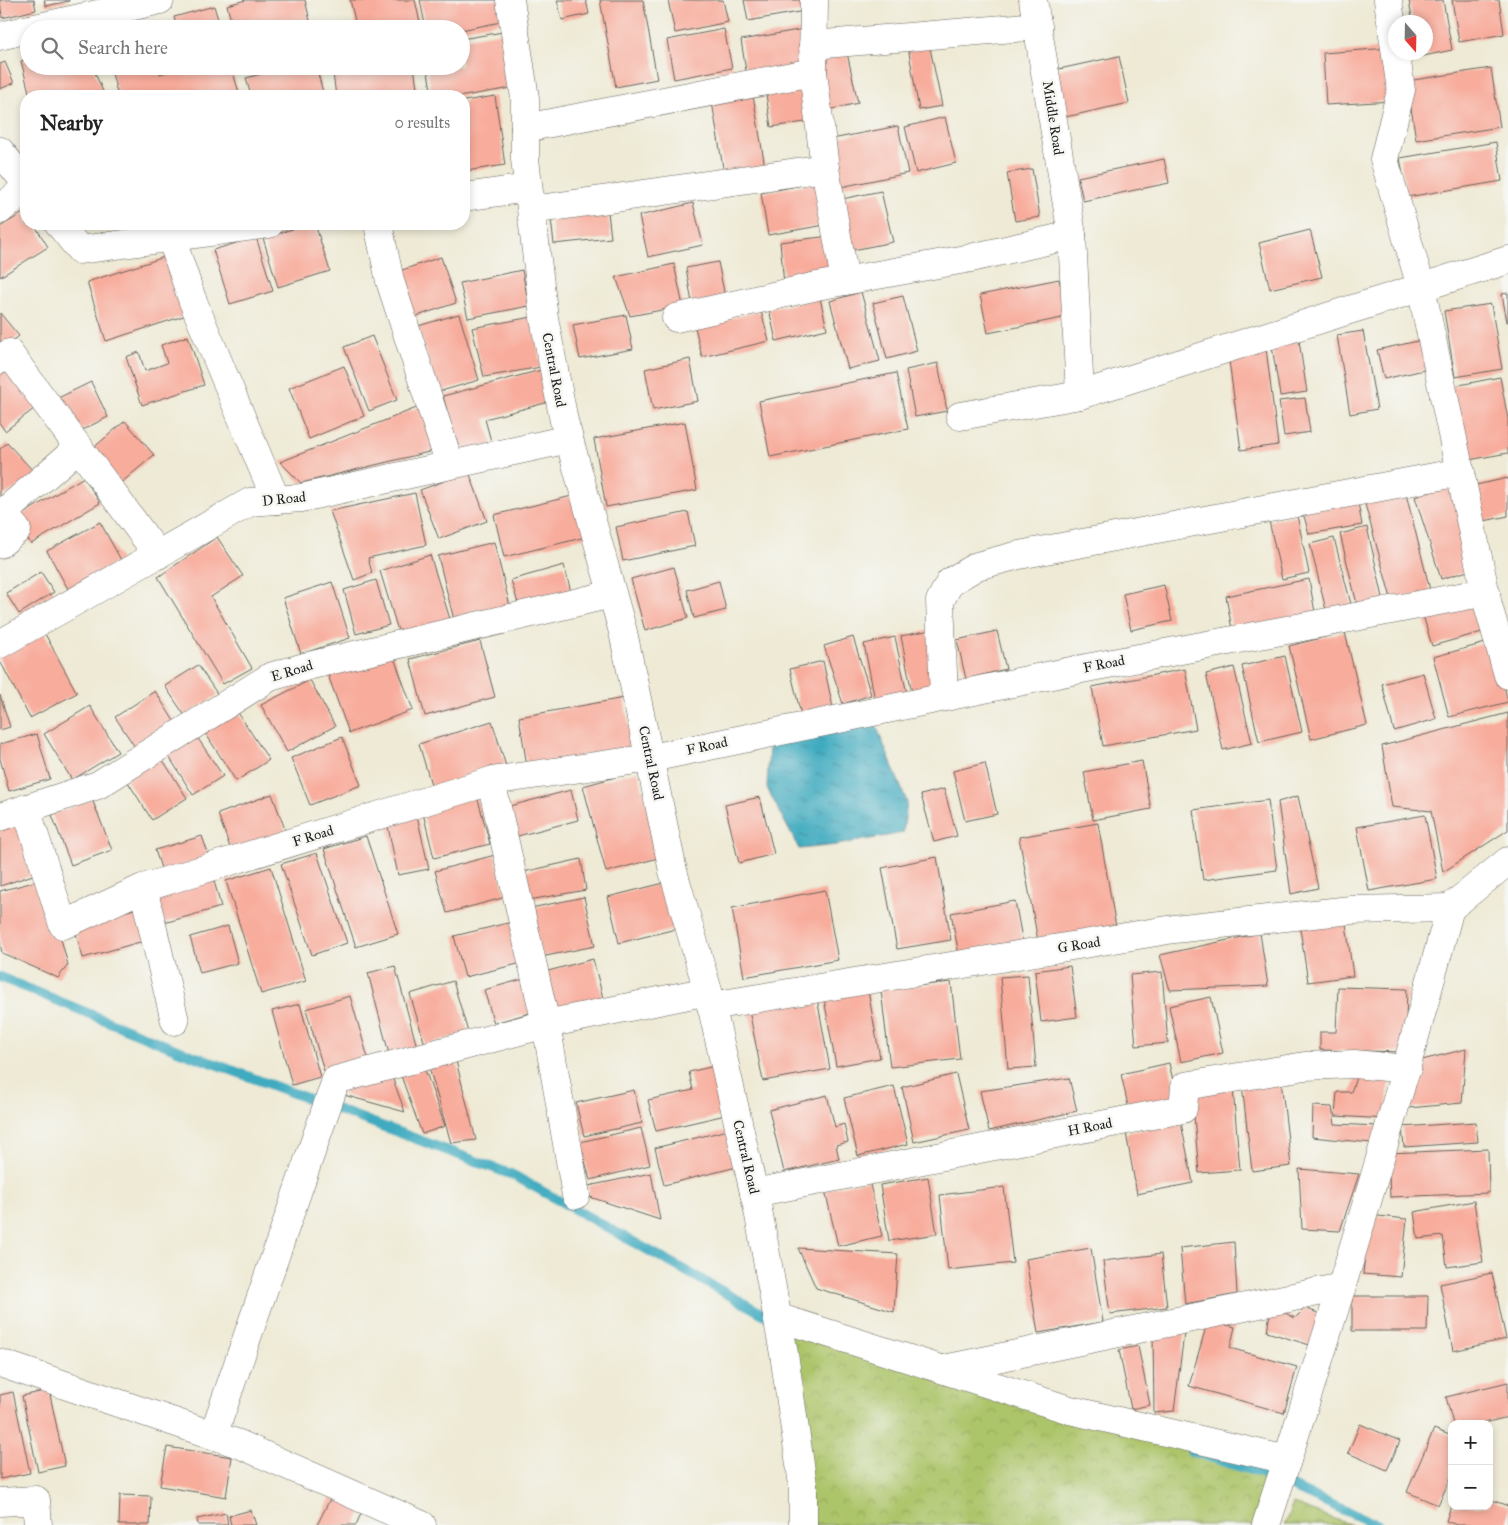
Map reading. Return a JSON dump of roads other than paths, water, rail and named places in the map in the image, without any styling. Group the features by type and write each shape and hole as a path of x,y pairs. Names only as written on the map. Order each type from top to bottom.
{"street":[{"path":"70,20 160,0"},
{"name":"Central Road","path":"510,0 525,98 525,159 544,318 569,439 594,520 651,758 673,871 710,998 754,1193 803,1485 803,1525"},
{"path":"814,0 813,72 825,168 844,281"},
{"path":"1388,0 1402,90 1384,159 1421,287 1488,605 1508,675"},
{"path":"813,45 1036,13"},
{"name":"Middle Road","path":"1036,13 1072,235 1080,395"},
{"path":"0,36 20,31"},
{"path":"525,128 813,72"},
{"path":"0,151 20,177"},
{"path":"470,197 530,199 825,168"},
{"path":"0,210 20,191"},
{"path":"64,230 80,250 224,230"},
{"path":"379,230 390,281 450,465"},
{"path":"676,318 844,281 971,258 1072,235"},
{"path":"171,237 192,299 276,500"},
{"path":"960,416 1080,395 1508,260"},
{"path":"0,360 9,353 158,555"},
{"name":"D Road","path":"0,644 250,502 301,498 569,439"},
{"path":"0,544 17,530 3,512 79,447"},
{"path":"944,697 940,601 950,582 977,566 1020,555 1461,472"},
{"name":"F Road","path":"26,808 63,926 143,888 491,781 651,758 1076,670 1486,592"},
{"name":"E Road","path":"0,817 98,785 270,677 308,666 612,594"},
{"path":"491,781 546,1024 576,1195"},
{"path":"1266,1525 1342,1287 1407,1069 1450,908 1508,861"},
{"path":"143,888 175,1021"},
{"name":"G Road","path":"213,1436 336,1080 546,1024 710,998 1174,929 1351,910 1450,908"},
{"name":"H Road","path":"754,1193 1183,1109 1185,1086 1305,1066 1354,1064 1407,1069"},
{"path":"941,1369 1342,1287"},
{"path":"776,1317 1070,1410 1286,1463"},
{"path":"0,1363 239,1444 422,1525"},
{"path":"0,1502 36,1500 38,1525"}],"water":[{"path":"875,723 907,802 903,833 837,845 799,849 767,788 769,742"}],"waterway":[{"path":"0,977 175,1049 513,1175 774,1320"},
{"path":"1191,1451 1260,1473 1378,1525"}]}
